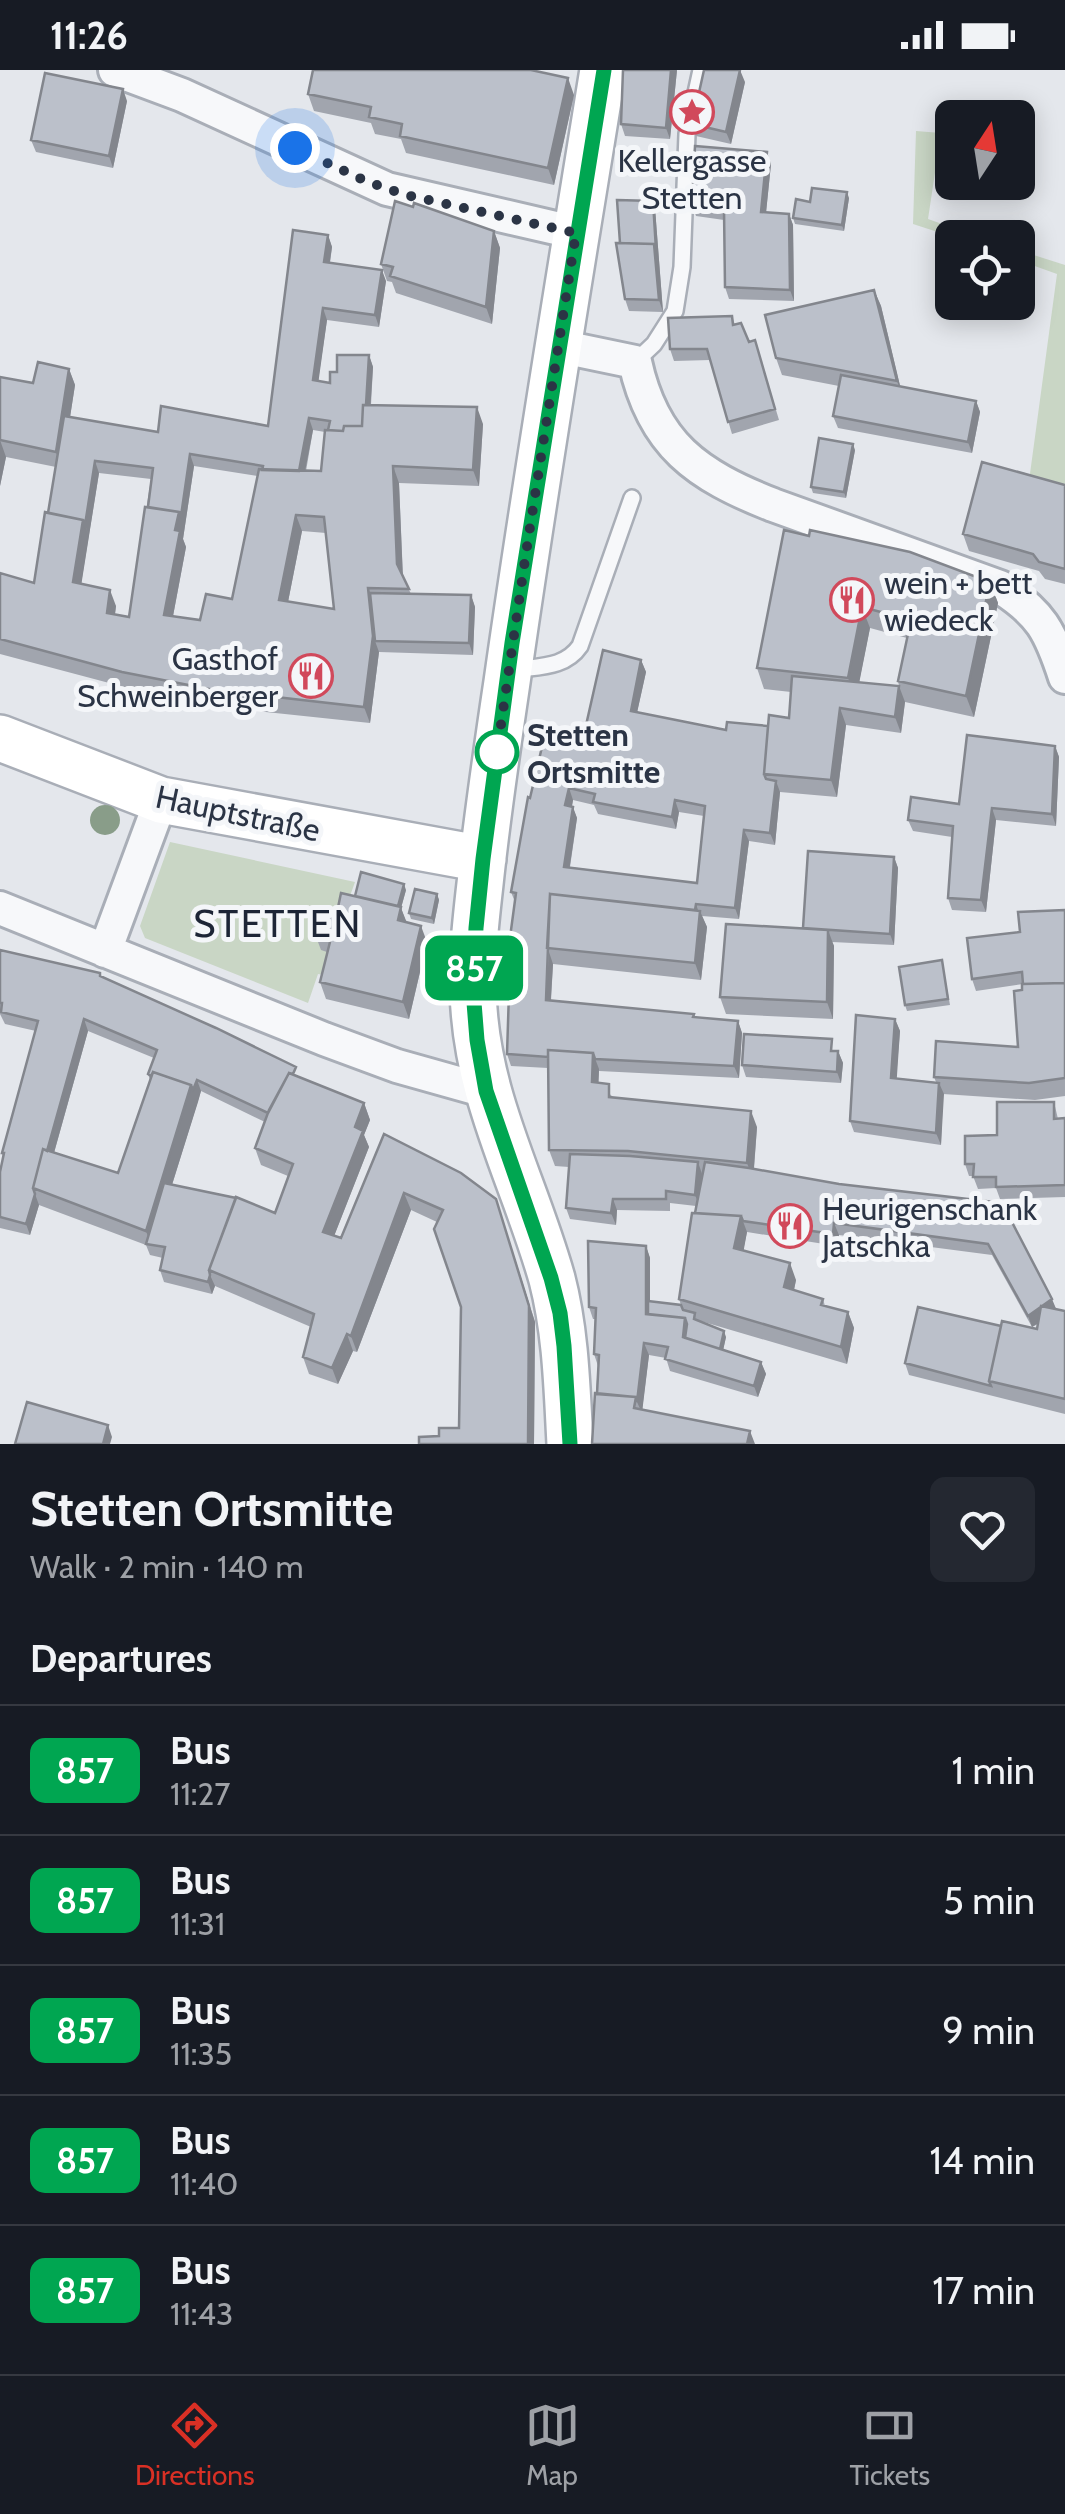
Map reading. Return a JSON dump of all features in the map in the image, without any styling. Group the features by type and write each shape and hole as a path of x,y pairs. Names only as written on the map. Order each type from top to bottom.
{"main road":[{"path":"570,1444 564,1346 551,1278 486,1091 473,990 483,859 508,671 604,70"},
{"name":"Hauptstraße","path":"0,738 161,800 483,859"}],"street":[{"path":"115,70 196,102 386,189 576,233"},
{"path":"558,346 634,362 644,395 660,428 673,444 690,460 744,494 1000,587 1025,603 1042,621 1065,677"},
{"path":"105,952 161,800"},
{"path":"0,908 379,1059 486,1091"}],"lane":[{"path":"634,362 654,344 675,311 682,267 688,121 701,70"},
{"path":"508,671 562,663 573,657 632,498"}],"green space":[{"path":"916,131 935,133 935,173 928,219 935,221 935,231 913,224"},
{"path":"1035,255 1065,265 1065,490 1029,481 1057,274 1035,266"},
{"path":"170,842 355,882 324,975 318,974 308,1003 145,938 140,926"}],"building":[{"path":"313,70 531,70 568,78 548,168 400,136 402,124 369,117 371,107 308,94"},
{"path":"623,70 671,70 666,128 621,124"},
{"path":"704,70 740,70 726,132 692,124"},
{"path":"45,73 123,89 109,156 31,140"},
{"path":"695,146 767,152 761,212 789,214 790,290 725,287 724,209 692,204"},
{"path":"812,188 847,192 842,225 793,218 796,199 810,202"},
{"path":"617,200 653,201 656,250 654,244 620,243"},
{"path":"395,201 413,207 414,203 494,231 486,307 390,276 393,267 381,264"},
{"path":"293,230 328,235 324,262 382,270 375,315 323,308 313,380 330,383 330,372 337,372 337,355 369,355 362,426 328,430 330,421 309,418 299,471 262,470 263,466 190,454 181,516 179,512 148,507 153,468 95,461 85,525 83,520 48,513 64,416 158,432 161,406 268,426"},
{"path":"616,243 654,244 659,300 625,299"},
{"path":"874,290 897,381 776,358 765,315"},
{"path":"732,316 733,325 741,323 749,342 755,340 775,409 728,422 707,349 670,349 668,318"},
{"path":"38,362 69,369 56,452 0,440 0,377 33,383"},
{"path":"841,375 976,401 968,442 833,416"},
{"path":"363,405 477,407 473,470 393,466 397,564 409,589 368,588 373,636 364,707 214,690 122,672 0,639 0,573 34,583 45,512 83,520 73,582 110,590 107,613 129,617 145,507 179,512 175,530 180,531 164,615 200,620 206,594 232,599 259,469 321,471 325,430 362,426","holes":["296,515 324,517 334,609 279,600"]},
{"path":"819,438 853,444 844,492 811,487"},
{"path":"982,462 1065,485 1065,569 1039,562 1033,554 963,534"},
{"path":"784,530 809,536 810,530 910,552 990,582 966,696 898,681 911,620 862,607 848,678 757,668"},
{"path":"370,593 471,595 469,643 375,641"},
{"path":"603,650 641,660 631,711 726,730 727,722 768,726 764,774 766,779 776,781 770,833 744,830 735,908 696,904 695,910 550,894 546,1000 738,1021 734,1066 595,1059 593,1053 548,1050 548,1057 507,1054 516,893 511,892 528,797 545,734 582,743","holes":["569,788 595,794 593,802 672,817 675,800 705,806 697,883 564,867 573,807 565,805"]},
{"path":"792,676 899,686 895,717 840,708 831,780 764,774 769,715 789,718"},
{"path":"967,735 1055,746 1052,814 992,808 981,900 948,898 953,826 908,820 911,797 959,804"},
{"path":"808,851 894,857 890,934 803,928"},
{"path":"361,872 404,884 398,906 355,896"},
{"path":"415,889 437,894 432,918 409,913"},
{"path":"341,893 401,907 398,920 421,926 403,1002 320,982 331,938 315,934 320,912 336,917"},
{"path":"550,894 700,911 695,963 547,948"},
{"path":"1065,910 1065,983 1023,984 1022,972 972,979 967,938 1020,932 1018,912"},
{"path":"726,924 828,930 827,1002 720,997"},
{"path":"0,950 100,973 296,1067 268,1113 197,1080 193,1090 191,1085 153,1072 151,1076 148,1074 157,1050 84,1019 47,1151 43,1149 26,1224 0,1217 2,1153 38,1021 1,1012"},
{"path":"942,960 948,999 905,1005 899,967"},
{"path":"1065,983 1065,1078 1029,1083 934,1077 936,1041 1018,1047 1014,991 1022,990 1022,984"},
{"path":"856,1015 895,1019 891,1078 939,1083 936,1133 850,1121"},
{"path":"744,1034 832,1039 831,1051 838,1051 837,1072 742,1065"},
{"path":"548,1050 593,1053 592,1082 609,1084 609,1097 751,1111 747,1163 628,1151 549,1150"},
{"path":"153,1072 191,1085 146,1231 33,1188 43,1149 118,1173"},
{"path":"289,1073 364,1103 355,1127 363,1131 323,1232 341,1238 384,1134 461,1173 496,1199 529,1306 528,1444 419,1444 419,1437 439,1436 439,1428 459,1428 461,1307 434,1229 443,1210 404,1193 351,1336 347,1334 332,1368 303,1357 314,1314 209,1270 236,1197 275,1213 293,1164 255,1148"},
{"path":"997,1102 1054,1102 1054,1119 1065,1118 1065,1185 996,1187 996,1177 973,1177 974,1164 965,1164 965,1136 997,1135"},
{"path":"570,1154 698,1162 695,1195 666,1191 666,1199 613,1199 611,1213 566,1208"},
{"path":"705,1162 839,1184 1002,1203 1052,1299 1028,1316 988,1244 834,1223 833,1234 743,1221 741,1216 695,1213"},
{"path":"164,1183 236,1198 208,1282 160,1270 165,1247 146,1244"},
{"path":"692,1213 741,1216 734,1248 790,1263 784,1287 823,1299 821,1305 848,1312 841,1347 679,1299"},
{"path":"588,1241 646,1246 646,1314 685,1318 683,1337 761,1362 754,1386 665,1359 668,1347 644,1343 637,1402 636,1397 597,1394 599,1355 594,1354 596,1308 589,1307"},
{"path":"648,1301 681,1305 683,1310 695,1313 694,1319 724,1331 720,1349 685,1338 685,1318 648,1314"},
{"path":"1041,1306 1065,1311 1065,1399 989,1381 1002,1321 1037,1329"},
{"path":"918,1307 1001,1326 991,1386 905,1363"},
{"path":"595,1393 636,1397 634,1408 750,1431 747,1444 592,1444"},
{"path":"27,1402 108,1425 103,1444 15,1444"}],"bus line":[{"name":"857","path":"570,1444 560,1313 486,1091 473,990 483,859 512,643 604,70"}],"place":[{"name":"Kellergasse Stetten","path":"692,112"},
{"name":"wein + bett wiedeck","path":"852,600"},
{"name":"Gasthof Schweinberger","path":"311,676"},
{"name":"Stetten Ortsmitte","path":"497,752"},
{"name":"Heurigenschank Jatschka","path":"790,1226"}],"district":[{"name":"STETTEN","path":"278,923"}],"route":[{"path":"295,148 406,195 576,233 497,752"}]}
